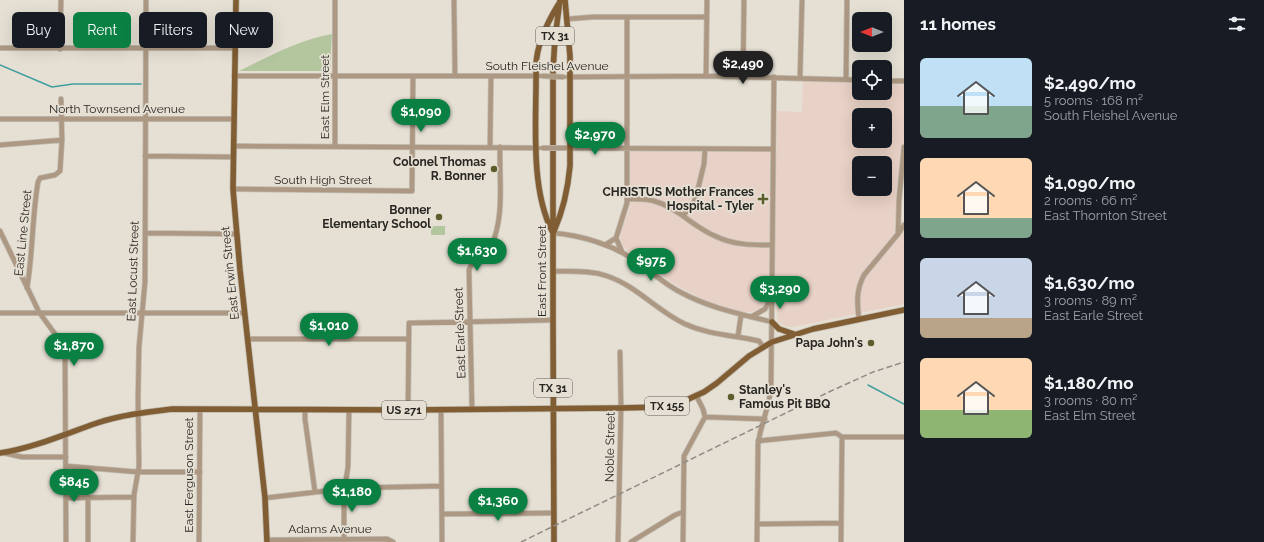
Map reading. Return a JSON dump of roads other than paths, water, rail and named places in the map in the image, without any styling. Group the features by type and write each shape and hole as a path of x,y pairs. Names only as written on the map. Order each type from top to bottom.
{"main road":[{"name":"East Erwin Street","path":"236,0 236,12"},
{"path":"553,233 560,215 568,180 570,148 570,45 567,19 562,1"},
{"path":"553,233 545,216 537,170 539,148 539,76 536,59 539,46 549,21 562,1"},
{"name":"East Front Street","path":"554,542 553,71 555,38 562,1"},
{"name":"East Erwin Street","path":"235,48 233,189 265,498 267,541"},
{"name":"TX 155","path":"553,408 660,407 682,402 710,388 743,360 772,342 794,334 904,310"},
{"path":"772,322 779,329 794,334"},
{"name":"US 271","path":"1,453 28,447 98,423 138,413 172,409 472,410 553,408"}],"street":[{"path":"60,49 61,0"},
{"name":"East Locust Street","path":"146,0 146,12"},
{"name":"East Elm Street","path":"335,0 335,146"},
{"path":"454,0 455,76"},
{"path":"706,76 707,0"},
{"path":"743,77 744,0"},
{"path":"846,80 847,0"},
{"path":"800,78 802,1"},
{"path":"567,19 593,17 707,16"},
{"path":"605,245 616,238 627,199 627,17"},
{"path":"0,48 145,48"},
{"name":"East Locust Street","path":"133,542 134,497 138,472 139,354 145,282 145,48"},
{"name":"South Fleishel Avenue","path":"234,76 706,76 852,80"},
{"path":"412,147 413,76"},
{"path":"490,76 490,147"},
{"path":"757,542 758,441 771,392 774,77"},
{"path":"892,81 904,81"},
{"name":"East Line Street","path":"28,288 38,182 40,178 56,175 60,171 62,140 61,99"},
{"name":"North Townsend Avenue","path":"0,119 234,119"},
{"path":"0,145 62,140"},
{"path":"234,146 773,149"},
{"name":"South High Street","path":"233,189 412,191 412,147"},
{"name":"East Earle Street","path":"472,410 469,268 472,263 484,257 488,253 499,224 500,147"},
{"path":"898,234 904,147"},
{"path":"683,216 696,197 704,164 705,149"},
{"path":"145,156 234,157"},
{"path":"627,199 645,199 665,205 705,232 723,240 742,244 772,245"},
{"path":"860,319 857,304 857,292 861,281 864,275 904,225"},
{"path":"0,231 39,312 62,345 65,352 66,542"},
{"path":"145,233 237,234"},
{"path":"553,233 605,245 622,252 681,293 707,305 772,322"},
{"path":"616,238 622,252"},
{"path":"553,271 587,272 606,275 630,287 670,316 686,325 708,333 732,337 738,336 759,341 763,347"},
{"path":"751,317 768,307 772,297"},
{"path":"0,313 245,313"},
{"path":"738,336 741,315"},
{"path":"408,410 409,323 553,320"},
{"path":"248,339 409,339"},
{"name":"Noble Street","path":"618,542 620,352"},
{"path":"683,542 684,456 704,417 704,412 696,395"},
{"name":"East Ferguson Street","path":"199,542 200,408"},
{"path":"305,409 315,492"},
{"path":"441,409 442,542"},
{"path":"344,540 344,488 348,467 349,410"},
{"path":"704,417 765,419"},
{"path":"758,441 836,433 842,437 904,437"},
{"path":"841,542 842,437"},
{"path":"1,453 22,457 66,457"},
{"path":"66,466 138,472 200,472"},
{"path":"265,498 344,488 441,486"},
{"path":"88,497 88,542"},
{"path":"66,498 134,497"},
{"path":"631,542 683,512"},
{"path":"442,514 554,513"},
{"path":"757,524 841,524"},
{"name":"Adams Avenue","path":"267,541 387,539 393,542"}],"waterway":[{"path":"0,65 52,87 73,84 141,84"},
{"path":"868,385 904,404"}],"railway":[{"path":"521,542 831,391 873,372 904,362"}],"place":[{"name":"Colonel Thomas R. Bonner","path":"494,169"},
{"name":"CHRISTUS Mother Frances Hospital - Tyler","path":"763,199"},
{"name":"Bonner Elementary School","path":"439,217"},
{"name":"Papa John's","path":"871,343"},
{"name":"Stanley's Famous Pit BBQ","path":"731,397"}]}
